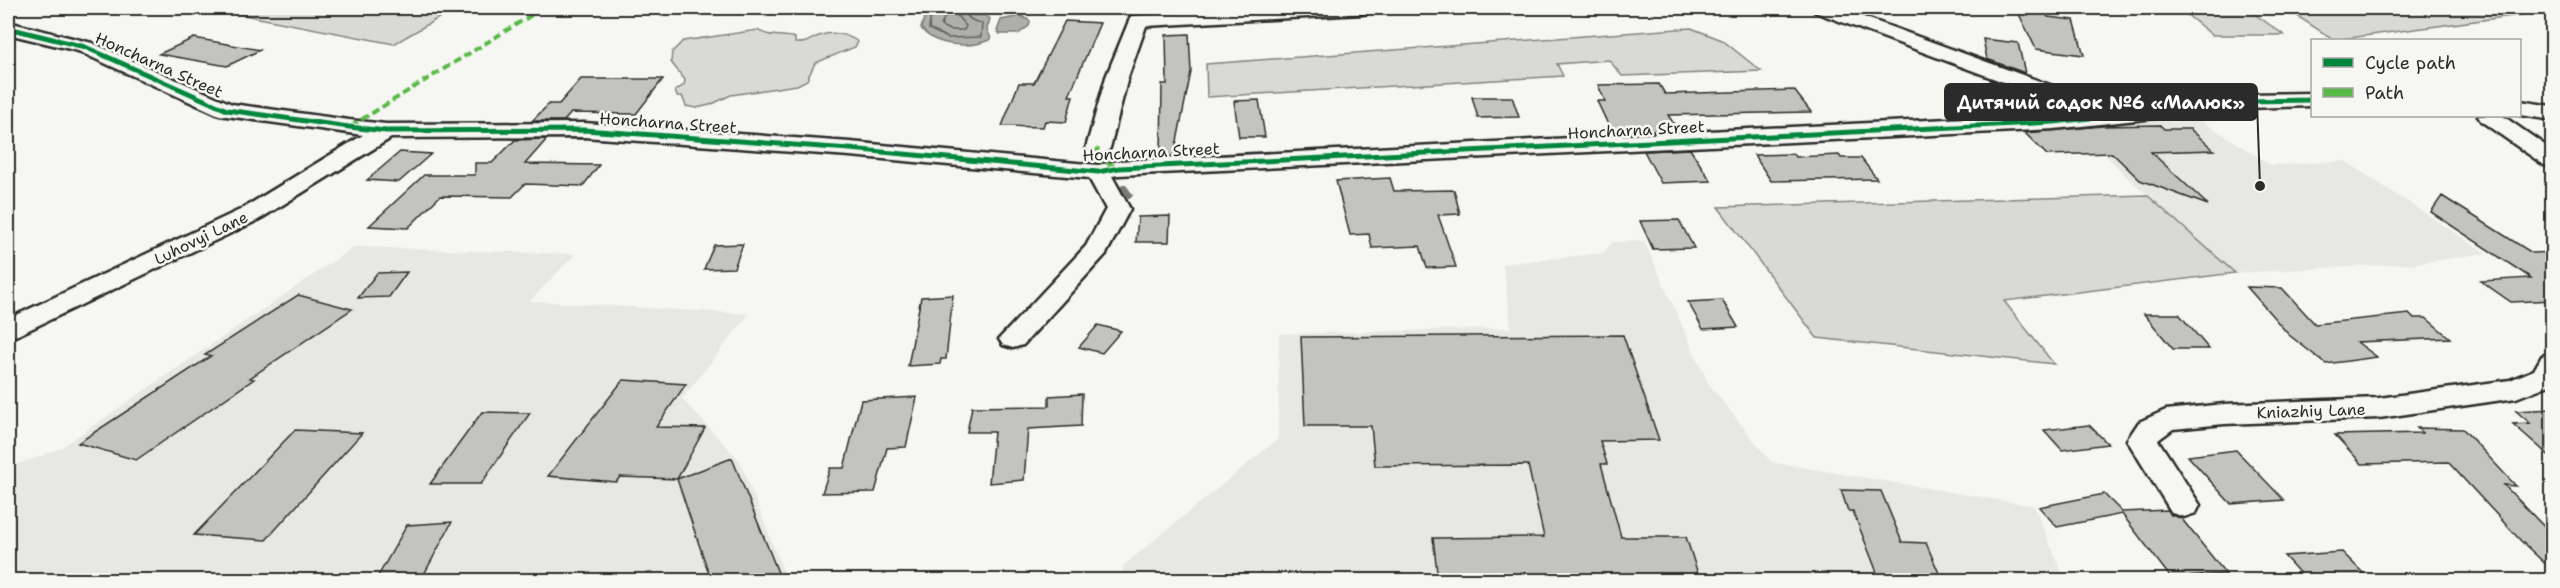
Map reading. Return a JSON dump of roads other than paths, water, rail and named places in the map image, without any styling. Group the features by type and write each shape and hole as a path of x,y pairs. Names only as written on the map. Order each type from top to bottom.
{"street":[{"path":"1013,339 1097,249 1118,209 1098,160 1118,77 1138,20 1362,8"},
{"path":"1822,8 1970,64 2115,115"},
{"name":"Honcharna Street","path":"8,28 85,47 227,110 386,131 584,130 862,150 1098,160 1119,168 2054,122 2247,101 2311,100"},
{"path":"2521,103 2553,99"},
{"path":"2521,108 2553,113"},
{"path":"2490,117 2553,160"},
{"name":"Luhovyi Lane","path":"8,329 249,215 386,131"},
{"name":"Kniazhiy Lane","path":"2184,505 2142,440 2150,429 2166,420 2224,414 2379,408 2516,389 2546,376 2553,362"}],"water":[{"path":"942,8 972,8 970,11 974,15 986,15 990,19 987,29 991,39 964,45 944,42 927,34 921,28 926,13"},
{"path":"1021,16 1030,21 1029,26 1018,34 1000,34 997,31 1001,20"}],"waterway":[{"path":"1124,188 1129,195"}],"place":[{"name":"Дитячий садок №6 «Малюк»","path":"2260,186"}]}
